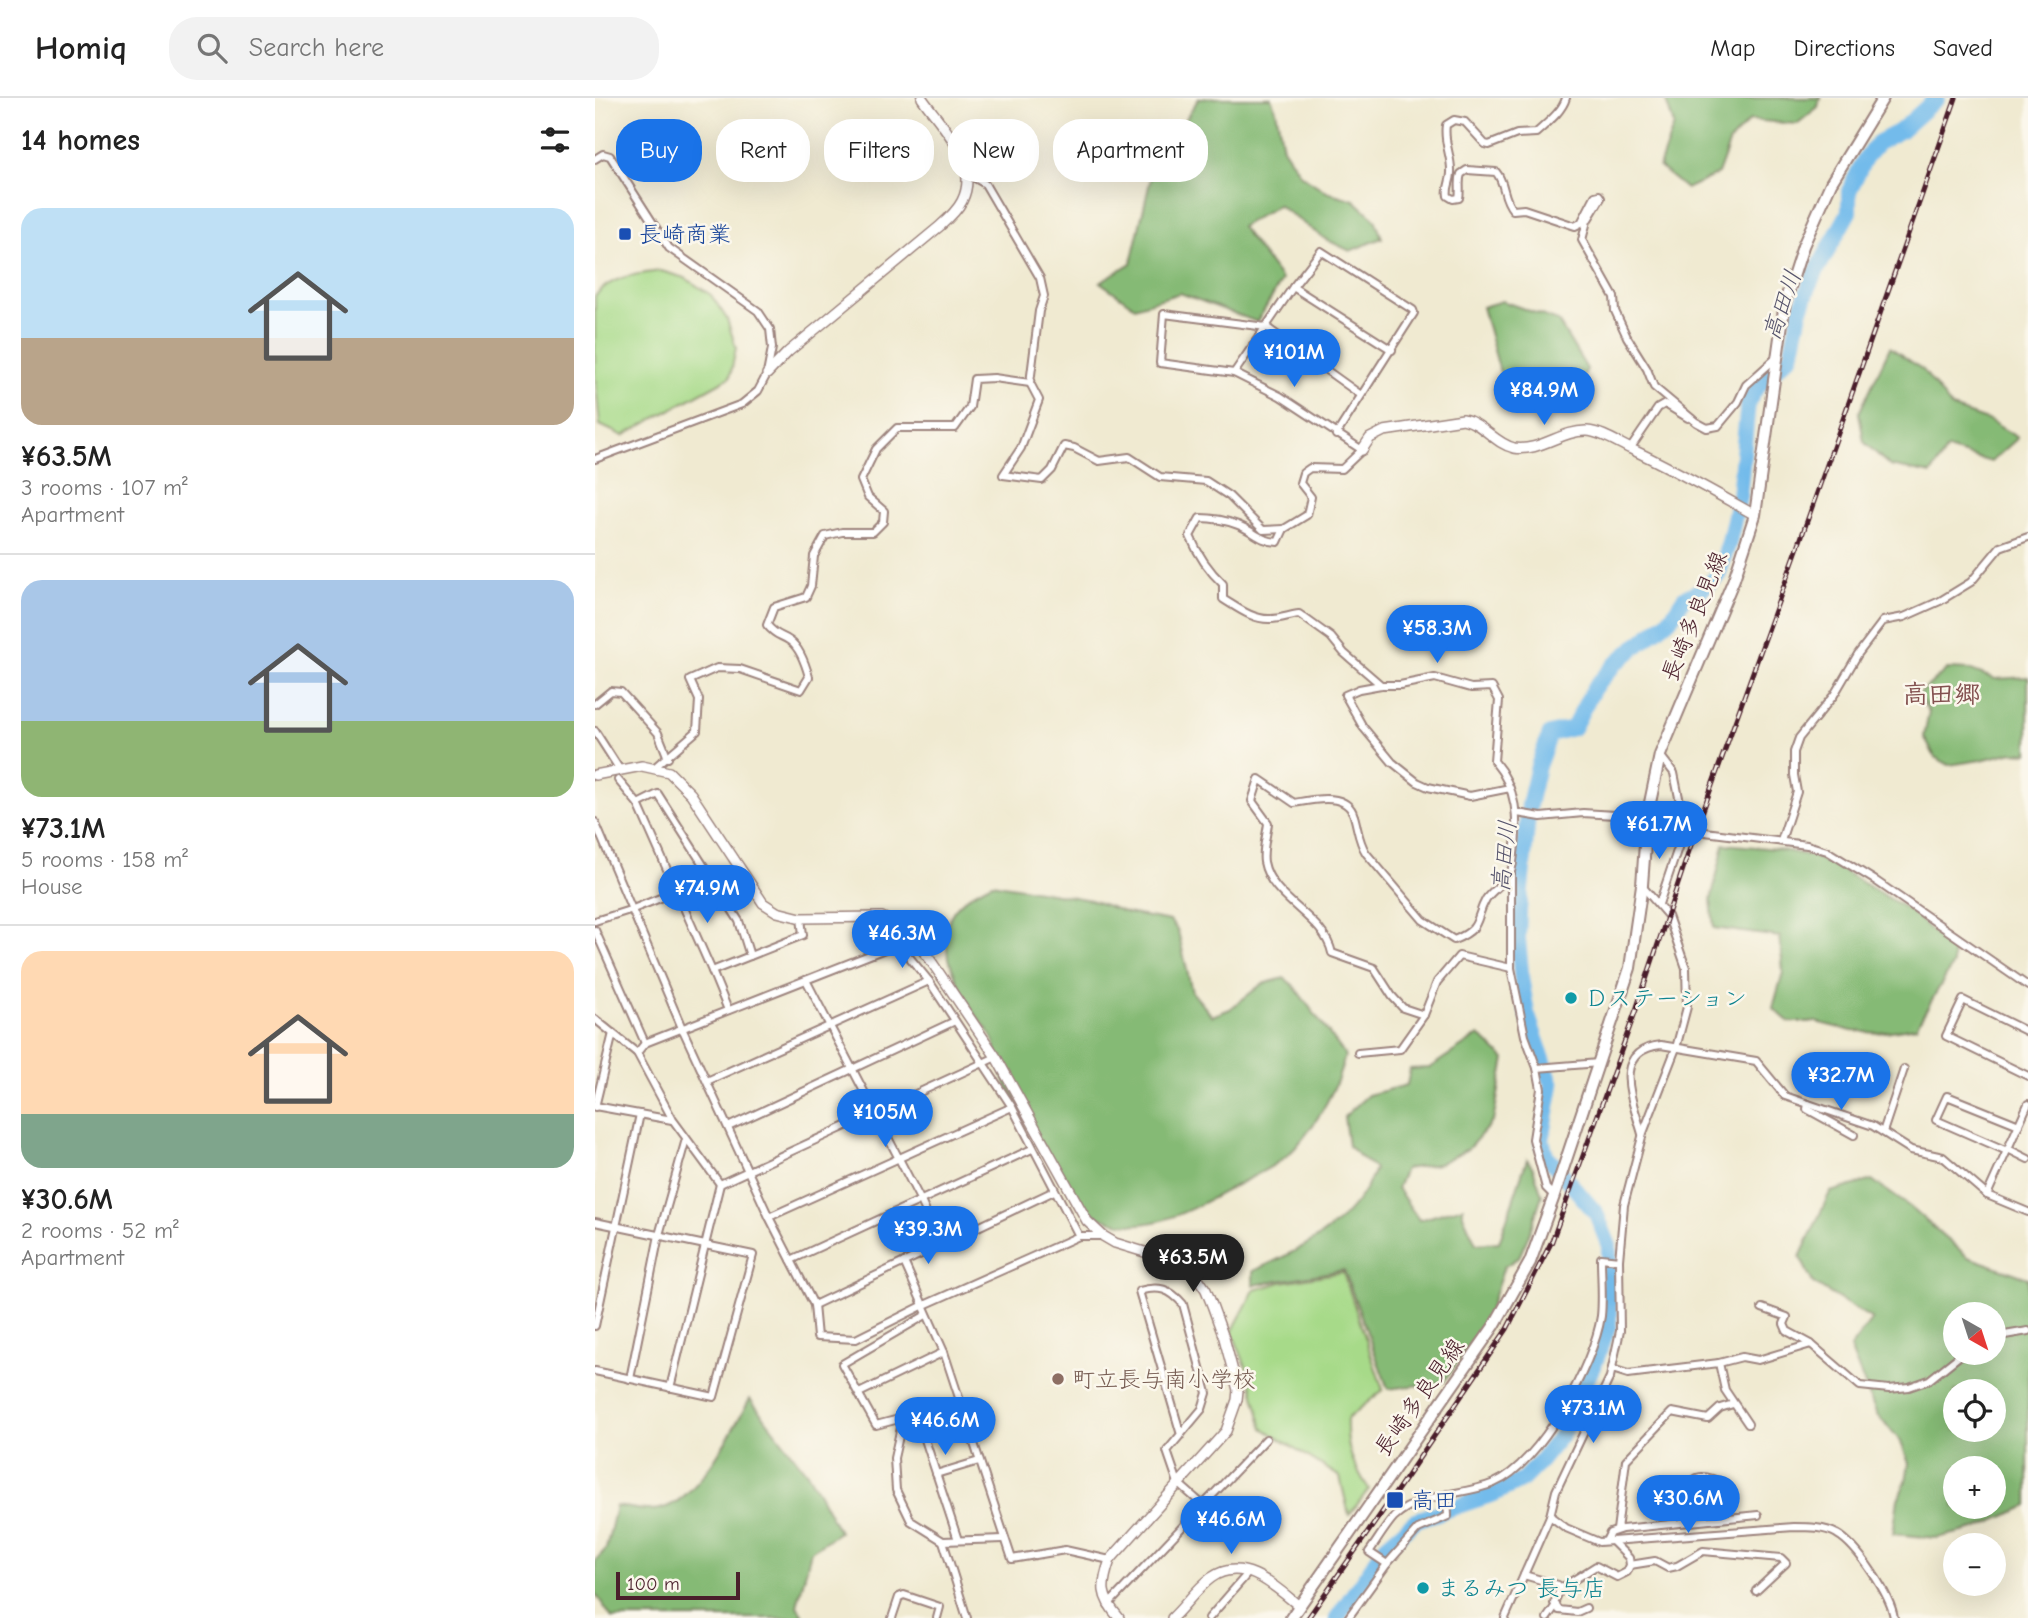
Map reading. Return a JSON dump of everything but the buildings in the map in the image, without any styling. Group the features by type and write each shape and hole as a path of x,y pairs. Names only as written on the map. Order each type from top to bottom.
{"main road":[{"name":"長崎多良見線","path":"1291,1618 1494,1326 1530,1262 1630,968 1642,886 1647,817 1660,755 1734,579 1751,513 1785,302 1813,221 1831,183 1883,98"}],"street":[{"path":"922,98 948,136"},
{"path":"1566,98 1554,117 1536,133 1517,134 1489,145 1465,122 1454,120 1446,125 1444,139 1451,174 1446,190 1448,196 1459,198 1461,173 1467,170 1496,172 1501,178 1506,201 1513,210 1524,209 1575,226 1581,223 1595,196 1599,195 1601,198 1587,220 1583,240 1614,297 1615,311 1654,387 1696,422"},
{"path":"595,159 603,154 610,156 669,248 758,311 770,329 772,348 767,374"},
{"path":"595,459 742,404 758,391 767,374 788,352 953,213 964,196 967,182"},
{"path":"982,182 1039,278 1044,296 1039,311 1030,383 1039,400 1021,448 1003,475 1042,480 1052,470 1064,446 1074,448 1099,461 1129,457 1160,477 1206,481 1229,496 1263,530 1284,529 1307,515 1311,497 1300,483 1303,473 1310,468 1342,469 1362,450 1370,438 1384,431 1463,419 1473,421 1508,446 1517,448 1537,446 1574,432 1589,431 1614,440 1688,477 1751,513"},
{"path":"1234,373 1321,251 1415,313 1336,435"},
{"path":"1293,287 1392,350"},
{"path":"1361,395 1266,327 1164,314 1160,363 1234,373 1280,396 1362,450"},
{"path":"1630,449 1658,408 1665,404 1707,428 1718,426 1738,401 1746,385 1776,359"},
{"path":"655,767 697,732 699,700 690,680 717,668 740,670 801,690 809,677 806,664 792,642 776,635 767,625 774,607 806,597 811,586 814,556 825,536 842,532 873,532 883,522 884,511 868,497 861,480 876,449 897,428 955,428 970,407 974,379 994,378 1030,383"},
{"path":"1284,529 1278,542 1264,541 1240,526 1216,518 1200,518 1190,536 1203,562 1223,584 1223,599 1257,618 1274,619 1299,614 1331,637 1344,653 1381,685"},
{"path":"1781,841 1797,792 1794,752 1799,738 1834,695 1858,654 1883,621 1904,617 1940,601 1971,582 2000,547 2028,537"},
{"path":"1510,788 1470,796 1428,787 1392,762 1363,727 1345,695 1359,689 1435,678 1471,688 1492,687 1499,701 1494,761 1503,771 1510,788 1520,814 1511,873 1511,968 1525,1036 1537,1068 1541,1089 1533,1139 1546,1188 1556,1191"},
{"path":"595,704 611,691 621,692 657,733 667,758"},
{"path":"595,731 638,804 728,1010"},
{"path":"1659,904 1685,827 1674,774 1660,755"},
{"path":"595,775 619,775 642,766 669,772 682,783 763,903 777,912 801,918 882,918 897,924 913,938 996,1057 1087,1221 1103,1236 1130,1249 1186,1267 1206,1290 1224,1338 1238,1390 1231,1422 1226,1431 1110,1560 1103,1579 1104,1598 1119,1618"},
{"path":"1424,1016 1403,1008 1391,996 1374,968 1332,953 1329,940 1278,890 1264,862 1268,823 1252,801 1259,779 1294,803 1322,798 1342,802 1353,812 1358,840 1366,853 1423,920 1454,940 1477,925 1486,898 1511,873"},
{"path":"638,804 658,794 739,921 750,956"},
{"path":"1520,814 1541,817 1583,813 1647,817"},
{"path":"595,822 682,1028 769,1217 814,1305 817,1337 856,1339 922,1306 1079,1236 1103,1236"},
{"path":"1685,827 1807,845 1827,851 1876,881 2027,985"},
{"path":"595,921 710,878"},
{"path":"1505,1618 1550,1516 1556,1491 1612,1369 1620,1331 1617,1259 1624,1205 1642,1135 1676,1048 1687,1007 1686,968 1668,916 1642,886"},
{"path":"712,971 803,934 801,918"},
{"path":"595,930 645,1043"},
{"path":"637,1053 645,1043 897,942 913,938"},
{"path":"897,942 929,981 1012,1107 1079,1236"},
{"path":"1358,1053 1400,1049 1424,1016 1437,982 1459,956 1511,968"},
{"path":"806,980 921,1201 941,1245"},
{"path":"707,1081 929,981"},
{"path":"2028,1032 1963,1000 1946,1036 2028,1076"},
{"path":"595,1019 637,1053 673,1120 720,1184"},
{"path":"728,1127 955,1021"},
{"path":"613,1033 595,1107 673,1120"},
{"path":"1642,1135 1627,1072 1635,1055 1645,1047 1661,1045 1756,1061 1784,1096 1873,1126 1911,1150 1943,1157 1987,1195 2028,1212"},
{"path":"720,1184 996,1057"},
{"path":"1537,1068 1599,1063"},
{"path":"1883,1132 1904,1069"},
{"path":"2019,1125 1947,1096 1936,1119 2028,1159"},
{"path":"1808,1104 1807,1109 1854,1135"},
{"path":"1987,1195 2028,1104"},
{"path":"769,1217 1012,1107"},
{"path":"595,1326 640,1114"},
{"path":"630,1379 659,1235 686,1139"},
{"path":"791,1260 1032,1149"},
{"path":"670,1388 720,1184"},
{"path":"814,1305 1054,1191"},
{"path":"595,1222 753,1255 714,1397 595,1371"},
{"path":"1387,1563 1369,1552 1395,1517 1412,1506 1447,1494 1476,1490 1498,1482 1519,1468 1552,1429 1595,1340 1601,1316 1601,1258 1617,1259"},
{"path":"904,1262 944,1352 1012,1559 1066,1550 1110,1560"},
{"path":"1181,1435 1139,1291 1152,1286 1174,1293 1183,1304 1207,1393 1202,1409 1181,1435 1167,1451 1178,1483 1203,1505"},
{"path":"1762,1308 1787,1317 1784,1324 1787,1331 1811,1344 1860,1385 1889,1389 1909,1387 1929,1380 1948,1365"},
{"path":"926,1315 842,1364 876,1425 916,1415 958,1540"},
{"path":"2006,1335 2028,1331"},
{"path":"1612,1369 1628,1374 1719,1363 1742,1357 1758,1360 1811,1344"},
{"path":"859,1394 944,1352"},
{"path":"1719,1363 1725,1390 1748,1424"},
{"path":"1563,1407 1598,1403"},
{"path":"1617,1530 1626,1460 1641,1443 1672,1412 1708,1419 1720,1408 1733,1404"},
{"path":"903,1418 894,1458 896,1490 911,1521 943,1541 1004,1539"},
{"path":"1108,1605 1266,1439"},
{"path":"936,1474 979,1461"},
{"path":"1683,1522 1690,1488 1695,1479 1700,1475 1707,1475 1725,1484"},
{"path":"1348,1618 1387,1563 1418,1529 1448,1516 1447,1494"},
{"path":"1609,1541 1610,1533 1617,1530 1758,1515"},
{"path":"1550,1516 1566,1528 1599,1542 1794,1527 1814,1528 1836,1534 1851,1545 1887,1593 1894,1618"},
{"path":"943,1541 967,1618"},
{"path":"1586,1608 1568,1612 1559,1610 1554,1603 1561,1588 1596,1566 1617,1577 1627,1572 1629,1558 1609,1541"},
{"path":"1630,1565 1655,1561 1668,1567 1677,1566 1703,1551 1781,1558 1786,1563 1782,1569 1756,1591"},
{"path":"1172,1618 1212,1577 1229,1571 1249,1572 1266,1579 1299,1606"},
{"path":"1209,1618 1249,1572"},
{"path":"1524,1575 1561,1588"},
{"path":"892,1618 899,1597 904,1595 940,1608 937,1618"},
{"path":"1547,1618 1556,1605"}],"green space":[{"path":"1199,98 1271,98 1283,148 1301,175 1327,192 1354,200 1375,219 1382,238 1350,251 1325,239 1278,205 1241,227 1282,280 1257,322 1180,293 1135,307 1100,282 1131,263 1150,182 1208,182 1208,119 1186,119"},
{"path":"1665,98 1820,98 1818,107 1797,124 1750,120 1730,141 1718,174 1686,189 1659,167 1674,125"},
{"path":"661,271 685,278 711,295 727,319 736,348 730,377 623,436 600,425 595,374 595,296 601,289 617,280"},
{"path":"1502,301 1558,321 1587,369 1572,400 1523,406 1500,372 1482,307"},
{"path":"1890,347 1923,370 1952,408 1990,421 2018,438 1991,462 1947,449 1931,474 1890,466 1864,442 1859,413"},
{"path":"1947,669 1971,670 1995,679 2028,677 2028,753 2013,752 1949,765 1935,757 1924,737 1929,712 1918,695"},
{"path":"1724,844 1777,849 1812,856 1840,869 1910,911 1953,951 1953,964 1916,1027 1879,1033 1852,1031 1816,1022 1789,1022 1773,1008 1783,972 1780,937 1714,928 1711,900"},
{"path":"992,883 1091,900 1127,913 1170,921 1178,931 1192,992 1212,1016 1230,1009 1262,984 1284,978 1293,985 1345,1055 1326,1104 1295,1148 1263,1171 1170,1218 1132,1224 1112,1221 1093,1213 1061,1174 1013,1097 991,1036 967,1001 949,957 946,945 947,925 954,910 965,899"},
{"path":"1479,1035 1505,1059 1493,1121 1468,1149 1438,1164 1405,1169 1397,1188 1419,1220 1463,1207 1463,1215 1476,1244 1499,1242 1527,1159 1542,1195 1519,1257 1504,1267 1485,1322 1444,1382 1388,1389 1344,1270 1253,1285 1253,1271 1290,1254 1325,1232 1354,1205 1366,1188 1375,1169 1348,1146 1344,1117 1368,1095 1407,1085 1410,1069 1429,1068"},
{"path":"1872,1180 1910,1207 1968,1257 2028,1278 2028,1506 2006,1516 2006,1456 1943,1456 1943,1519 1998,1519 1975,1529 1943,1533 1943,1537 1937,1538 1893,1534 1898,1499 1906,1481 1909,1463 1900,1440 1877,1415 1850,1348 1872,1319 1813,1283 1800,1257 1830,1192"},
{"path":"1343,1272 1383,1390 1347,1419 1351,1456 1369,1489 1349,1515 1340,1477 1263,1428 1247,1369 1232,1332 1254,1290 1282,1282"},
{"path":"750,1399 810,1477 839,1532 811,1551 797,1606 805,1618 612,1618 595,1593 595,1561 606,1549 616,1506 643,1510 660,1509 687,1493 712,1463"}],"waterway":[{"name":"高田川","path":"1337,1618 1386,1546 1416,1520 1494,1494 1522,1480 1562,1434 1596,1360 1609,1325 1609,1246 1596,1213 1546,1155 1542,1140 1552,1085 1527,1013 1522,983 1518,939 1519,910 1529,805 1538,766 1550,734 1573,728 1594,688 1616,663 1671,618 1684,598 1699,591 1718,576 1739,497 1748,402 1757,387 1791,355 1800,312 1811,281 1849,212 1849,191 1865,158 1879,142 1900,131 1937,98"}],"railway":[{"path":"1308,1618 1507,1329 1552,1241 1637,1007 1696,830 1956,98"}],"place":[{"name":"長崎商業","path":"625,234"},
{"name":"Ｄステーション","path":"1571,998"},
{"name":"町立長与南小学校","path":"1058,1379"},
{"name":"高田","path":"1395,1500"},
{"name":"まるみつ 長与店","path":"1423,1588"}],"district":[{"name":"高田郷","path":"1941,694"}]}
